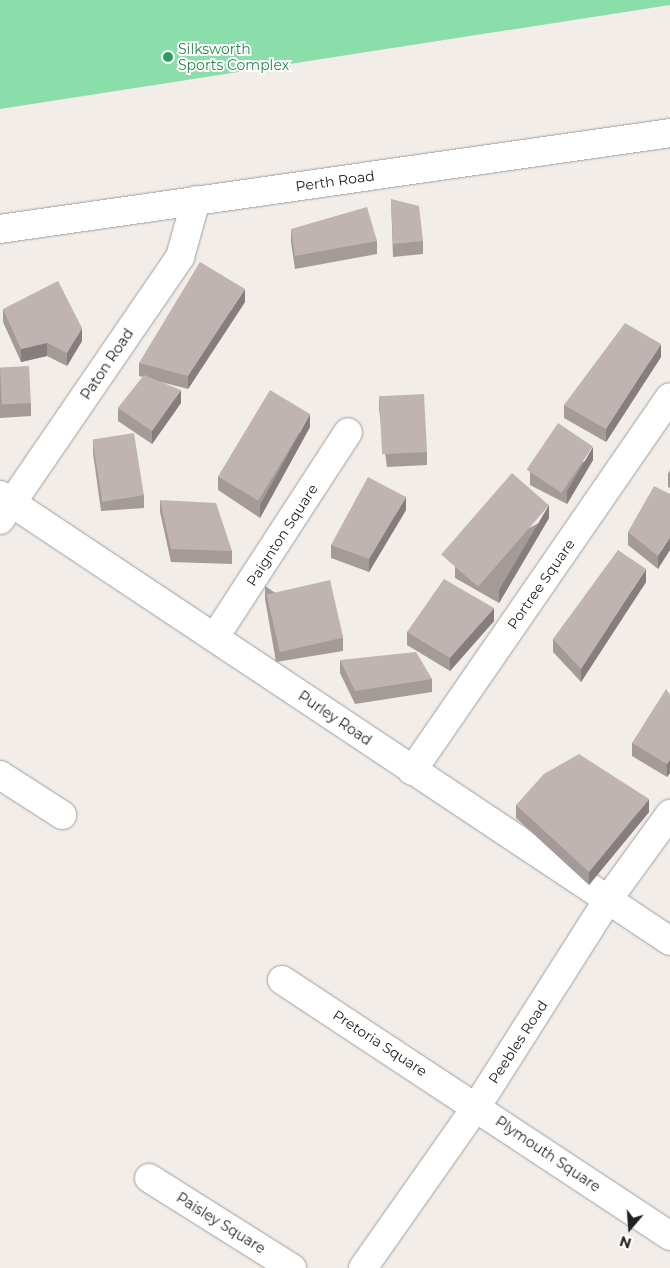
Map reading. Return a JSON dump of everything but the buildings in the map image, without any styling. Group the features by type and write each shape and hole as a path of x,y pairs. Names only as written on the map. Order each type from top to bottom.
{"street":[{"name":"Perth Road","path":"0,229 670,133"},
{"name":"Paton Road","path":"4,506 180,257 196,200"},
{"name":"Portree Square","path":"412,771 670,397"},
{"name":"Paignton Square","path":"215,637 348,432"},
{"name":"Purley Road","path":"4,506 215,637 412,771 609,898 670,941"},
{"path":"0,775 62,815"},
{"name":"Peebles Road","path":"363,1268 477,1106 609,898 670,814"},
{"name":"Pretoria Square","path":"282,980 477,1106"},
{"name":"Plymouth Square","path":"477,1106 670,1236"},
{"name":"Paisley Square","path":"149,1178 292,1268"}],"green space":[{"name":"Silksworth Sports Complex","path":"0,0 670,0 670,5 0,109"}],"place":[{"name":"Silksworth Sports Complex","path":"168,57"}]}
